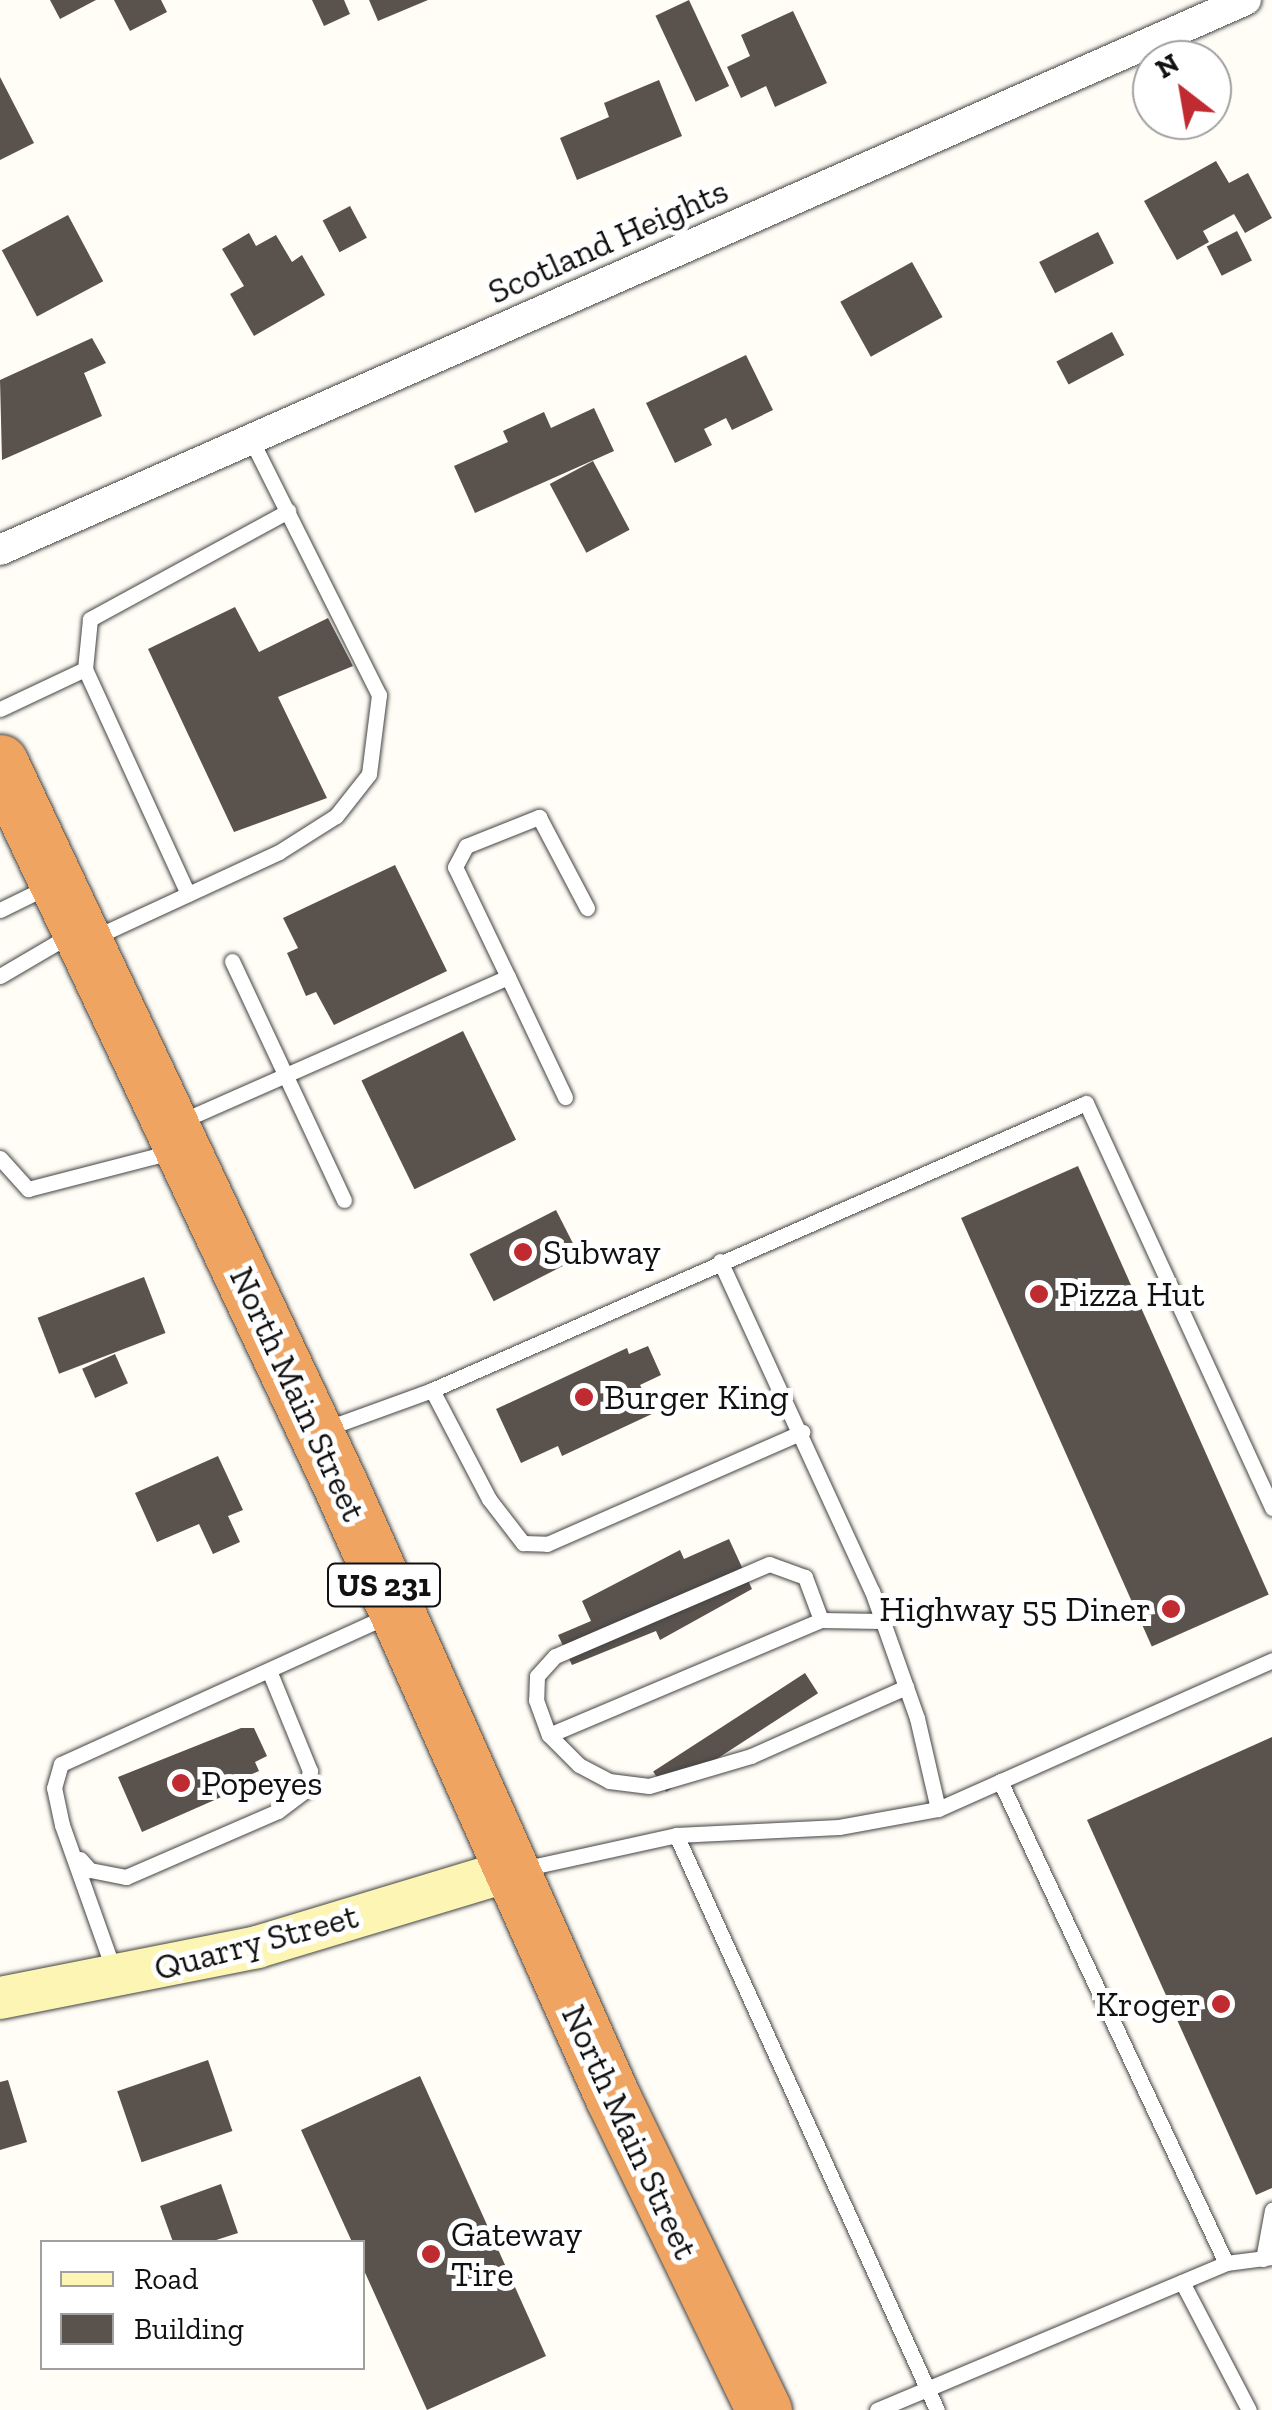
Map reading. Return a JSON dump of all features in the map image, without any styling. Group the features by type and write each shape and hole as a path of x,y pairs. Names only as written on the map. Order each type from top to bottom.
{"highway":[{"name":"North Main Street","path":"1,769 76,916 179,1136 316,1432 508,1871 764,2410"}],"street":[{"name":"Scotland Heights","path":"0,550 1246,0"},
{"name":"Quarry Street","path":"0,1998 257,1947 508,1871"}],"lane":[{"path":"0,910 76,916 188,894 279,852 336,816 369,774 379,695 251,439"},
{"path":"188,894 86,669 90,620 288,511"},
{"path":"0,709 86,669"},
{"path":"564,1096 455,866 466,846 539,818 587,908"},
{"path":"0,976 76,916"},
{"path":"232,961 344,1200"},
{"path":"0,1158 28,1189 179,1136 284,1073 508,977"},
{"path":"316,1432 432,1390 1086,1103 1272,1508"},
{"path":"720,1261 802,1432 882,1621 906,1687 938,1809"},
{"path":"432,1390 489,1499 523,1543 547,1544 802,1432"},
{"path":"821,1620 805,1578 791,1567 742,1572 554,1656 537,1676 536,1700 549,1735 579,1765 609,1781 649,1786 751,1756 906,1687"},
{"path":"116,1978 54,1788 61,1764 396,1612"},
{"path":"549,1735 821,1620 882,1621"},
{"path":"508,1871 676,1835 839,1827 938,1809 1272,1660"},
{"path":"74,1853 90,1870 126,1876 261,1819 305,1791 310,1772 270,1672"},
{"path":"1000,1781 1226,2263"},
{"path":"676,1835 937,2410"},
{"path":"878,2410 1226,2263 1267,2258 1272,2210"},
{"path":"1182,2282 1250,2410"}],"building":[{"path":"50,0 96,0 60,19"},
{"path":"114,0 161,0 167,12 130,31"},
{"path":"312,0 344,0 350,14 324,26"},
{"path":"369,0 428,0 378,21"},
{"path":"689,0 729,86 696,102 655,16"},
{"path":"793,11 827,83 775,107 766,86 741,98 727,67 750,56 741,35"},
{"path":"0,77 34,143 0,160"},
{"path":"659,80 682,136 577,180 560,138 609,117 604,103"},
{"path":"1216,161 1229,183 1248,173 1272,218 1245,233 1234,214 1203,231 1209,242 1177,260 1144,201"},
{"path":"350,206 367,238 340,252 323,221"},
{"path":"68,215 103,281 37,316 2,250"},
{"path":"1237,231 1252,260 1222,276 1207,246"},
{"path":"1098,232 1114,263 1055,293 1039,262"},
{"path":"249,233 256,246 276,235 292,262 302,255 325,295 254,336 230,294 244,286 222,249"},
{"path":"912,262 943,317 871,357 840,302"},
{"path":"1112,332 1124,355 1069,385 1056,362"},
{"path":"92,338 106,363 84,373 102,416 2,460 0,380"},
{"path":"746,355 773,410 732,430 726,418 704,429 712,445 675,463 646,403"},
{"path":"594,408 614,451 475,513 454,466 508,442 503,431 544,412 551,428"},
{"path":"593,461 630,530 586,553 550,484"},
{"path":"235,607 259,652 328,618 353,666 278,697 327,798 234,832 148,649"},
{"path":"395,865 447,971 334,1025 316,992 306,996 287,953 298,948 283,918"},
{"path":"463,1031 516,1140 414,1189 361,1081"},
{"path":"1078,1166 1269,1594 1152,1647 961,1218"},
{"name":"Subway","path":"556,1210 580,1257 494,1301 470,1254"},
{"path":"144,1277 166,1333 59,1374 38,1318"},
{"name":"Burger King","path":"648,1346 661,1375 640,1385 654,1413 562,1456 558,1446 521,1463 496,1409 627,1348 629,1354"},
{"path":"115,1354 128,1383 95,1398 82,1369"},
{"path":"218,1456 243,1510 228,1516 240,1542 213,1554 199,1524 157,1542 135,1493"},
{"path":"729,1539 752,1589 660,1640 656,1631 572,1665 558,1635 591,1621 582,1601 680,1550 684,1559"},
{"path":"805,1673 818,1693 666,1792 653,1772"},
{"name":"Popeyes","path":"241,1728 254,1728 267,1756 255,1762 259,1771 241,1779 244,1787 142,1832 118,1777"},
{"name":"Kroger","path":"1272,1737 1272,2188 1256,2195 1087,1820"},
{"path":"208,2060 232,2131 142,2162 117,2091"},
{"name":"Gateway Tire","path":"420,2076 546,2356 427,2410 365,2273 365,2240 351,2240 301,2130"},
{"path":"8,2080 27,2142 0,2150 0,2082"},
{"path":"221,2184 238,2233 216,2240 172,2240 160,2206"}],"place":[{"name":"Subway","path":"523,1252"},
{"name":"Pizza Hut","path":"1039,1294"},
{"name":"Burger King","path":"584,1397"},
{"name":"Highway 55 Diner","path":"1171,1609"},
{"name":"Popeyes","path":"181,1783"},
{"name":"Kroger","path":"1221,2004"},
{"name":"Gateway Tire","path":"431,2254"}]}
